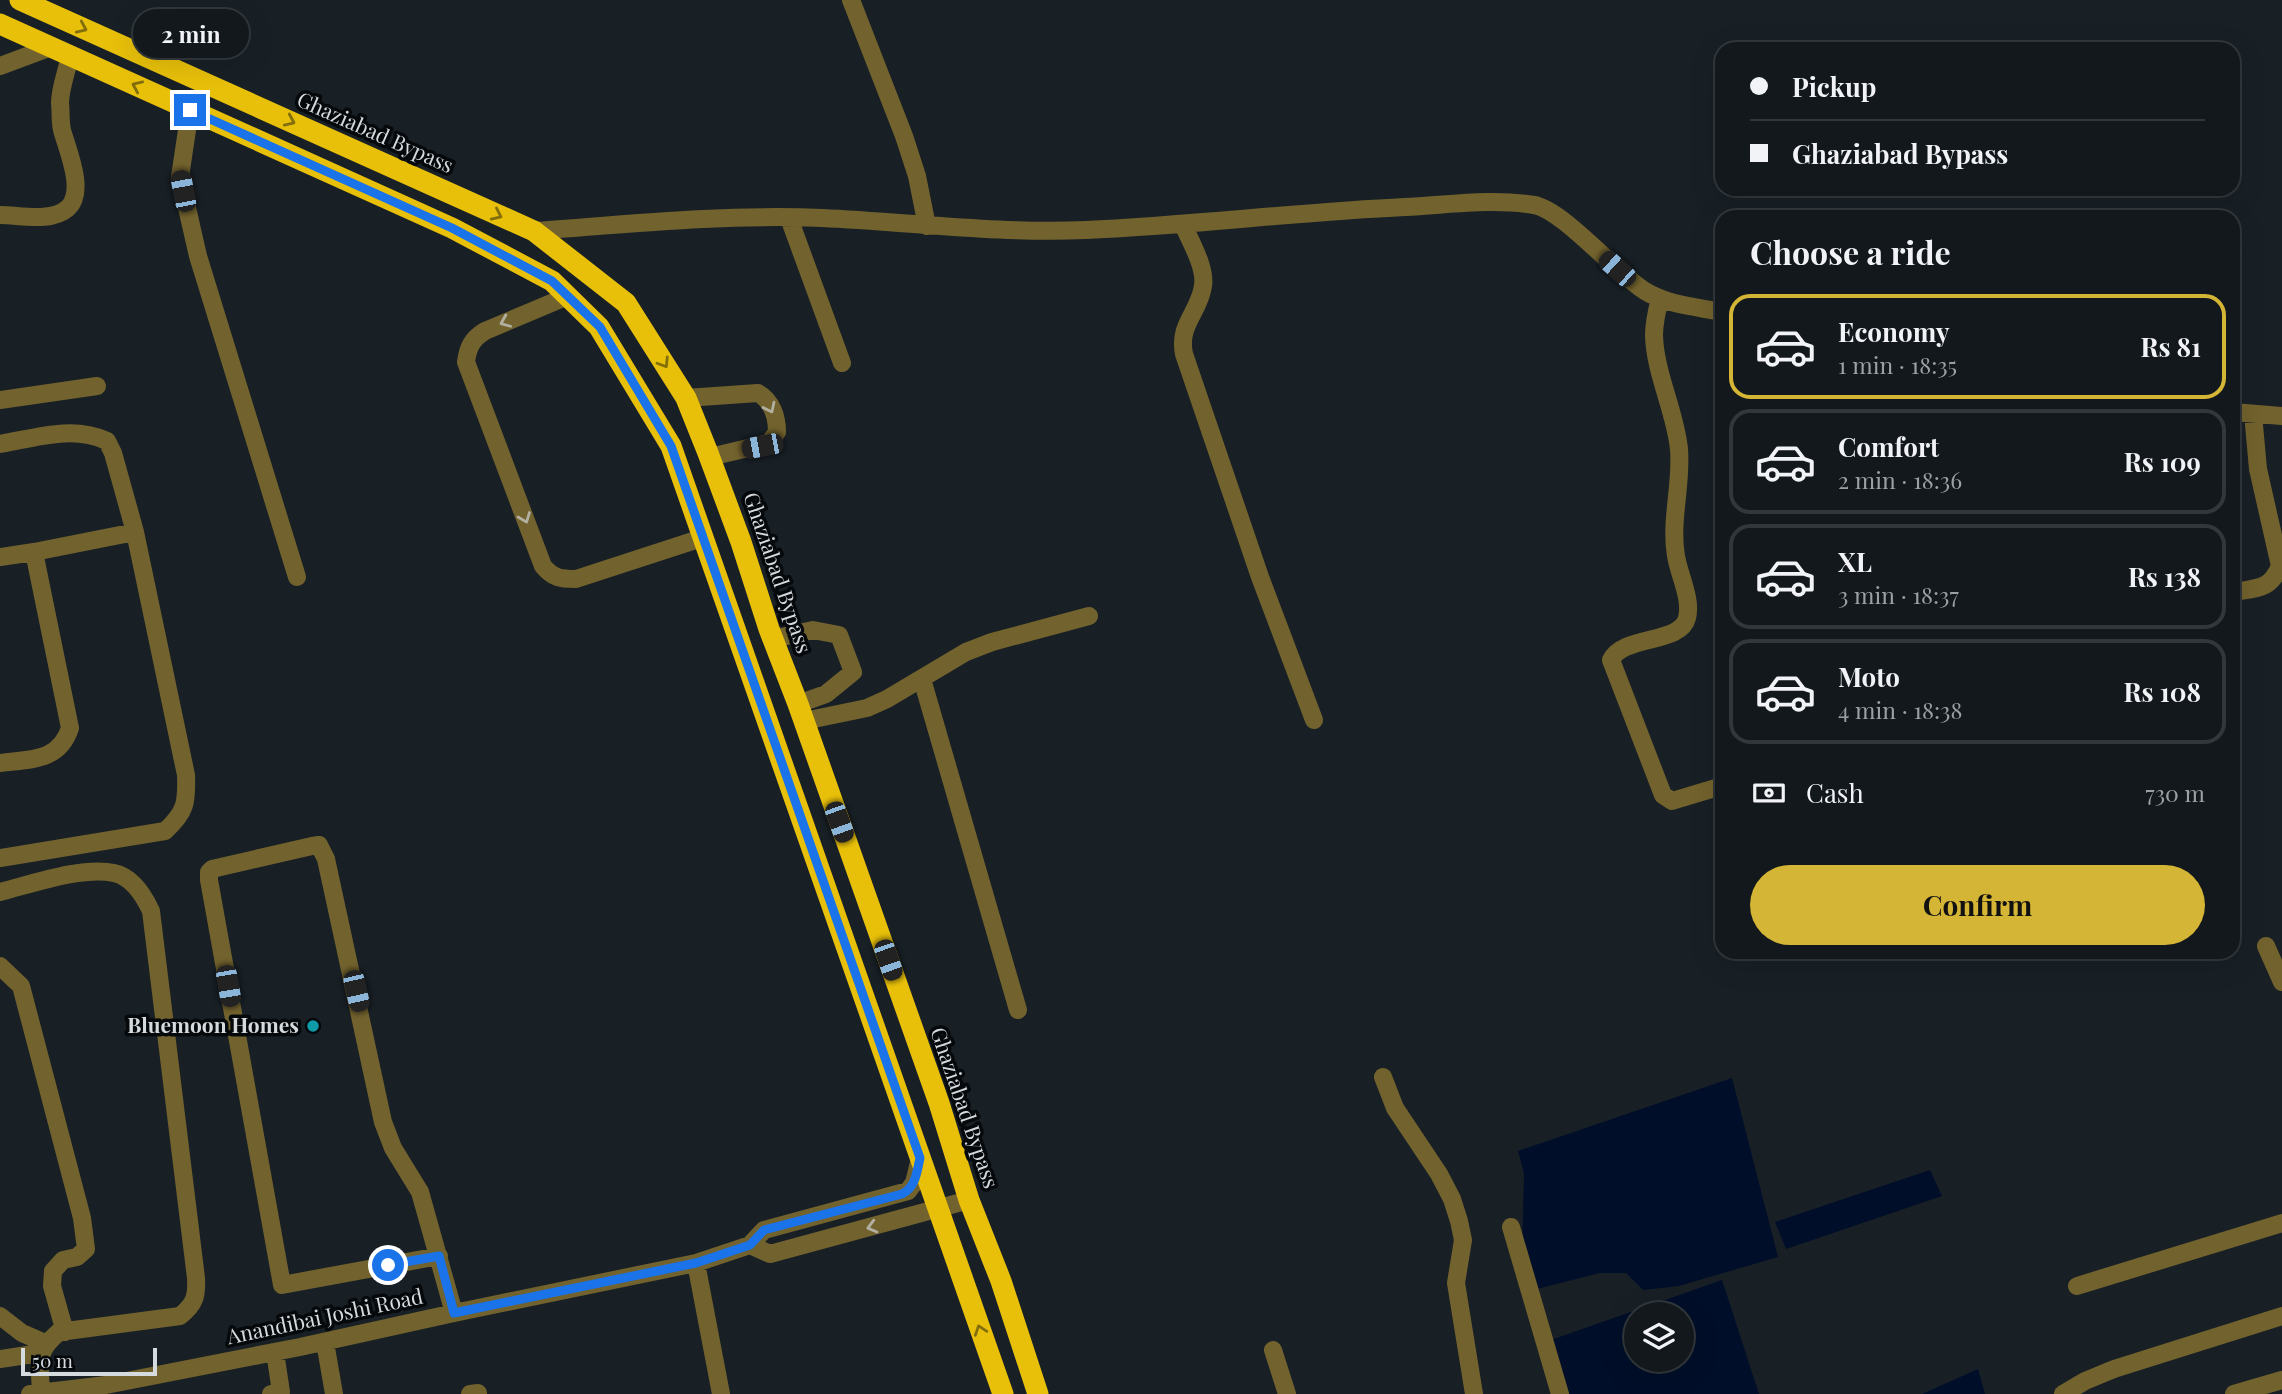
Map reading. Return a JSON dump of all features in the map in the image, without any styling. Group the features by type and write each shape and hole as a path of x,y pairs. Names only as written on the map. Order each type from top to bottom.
{"highway":[{"name":"Ghaziabad Bypass","path":"22,0 534,231 626,303 686,398 709,457 939,1103 1038,1394"},
{"path":"0,24 452,228 552,281 600,327 671,446 1003,1394"},
{"path":"828,895 863,887"}],"street":[{"path":"851,0 904,136 917,176 927,226"},
{"path":"0,66 51,47"},
{"path":"0,215 40,217 69,207 74,197 72,158 62,129 60,99 70,56"},
{"path":"190,110 180,177 186,205 198,256 296,577"},
{"path":"534,231 667,220 789,218 1003,230 1084,230 1318,211 1499,201 1538,206 1563,222 1636,285 1660,298 1715,310"},
{"path":"789,218 842,363"},
{"path":"1183,223 1199,262 1204,285 1182,340 1185,354 1260,577 1314,720"},
{"path":"568,296 475,337 468,349 466,362 543,566 552,576 576,579 702,538"},
{"path":"1660,298 1654,336 1662,382 1678,442 1679,470 1674,535 1676,556 1688,604 1688,617 1675,631 1625,647 1611,660 1663,795 1672,801 1715,788"},
{"path":"0,400 97,386"},
{"path":"686,398 758,393 767,400 773,411 777,432 769,443 709,457"},
{"path":"2240,413 2282,416"},
{"path":"2240,591 2269,584 2280,566 2258,469 2253,414"},
{"path":"0,444 66,433 82,433 107,441 113,453 135,532 186,775 187,798 180,817 165,831 0,858"},
{"path":"0,557 135,532"},
{"path":"0,763 46,757 57,750 66,739 70,728 34,551"},
{"path":"801,713 867,708 922,679 945,663 979,647 1089,616"},
{"path":"773,639 813,630 839,635 852,672 801,713"},
{"path":"922,679 1018,1010"},
{"path":"439,1256 282,1285 209,880 212,869 312,846 321,847 344,938 383,1122 393,1148 420,1192 439,1256 454,1313"},
{"path":"0,892 86,872 116,873 131,881 145,897 151,911 197,1296 191,1308 180,1315 59,1332 43,1348 0,1359"},
{"path":"2266,946 2282,982"},
{"path":"0,965 22,986 82,1218 86,1249 77,1257 63,1260 53,1271 52,1286 65,1332"},
{"path":"1383,1077 1395,1108 1439,1174 1452,1199 1459,1221 1463,1240 1457,1283 1474,1394"},
{"name":"Anandibai Joshi Road","path":"36,1393 107,1389 696,1263 750,1245 764,1230 908,1191 914,1183 920,1158"},
{"name":"Anandibai Joshi Road","path":"750,1245 770,1254 970,1200"},
{"path":"2077,1286 2282,1223"},
{"path":"1511,1227 1560,1394"},
{"path":"696,1263 722,1394"},
{"path":"0,1316 4,1322 43,1348"},
{"path":"2063,1394 2114,1369 2282,1316"},
{"path":"325,1342 334,1394"},
{"path":"36,1393 43,1348"},
{"path":"1273,1350 1287,1394"},
{"path":"271,1394 281,1392 275,1352"},
{"path":"2234,1394 2282,1380"}],"water":[{"path":"1732,1078 1778,1257 1679,1286 1643,1290 1626,1273 1600,1273 1537,1289 1522,1255 1524,1173 1518,1151"},
{"path":"1930,1170 1942,1196 1786,1249 1775,1222"},
{"path":"1722,1280 1759,1394 1566,1394 1548,1341 1624,1314 1624,1372 1694,1372 1694,1302 1659,1302"},
{"path":"1978,1369 1985,1394 1922,1394"}],"place":[{"name":"Bluemoon Homes","path":"313,1026"}],"route":[{"path":"190,110 452,228 552,281 600,327 671,446 920,1158 914,1183 902,1194 764,1230 750,1245 696,1263 454,1313 439,1256 388,1265"}]}
